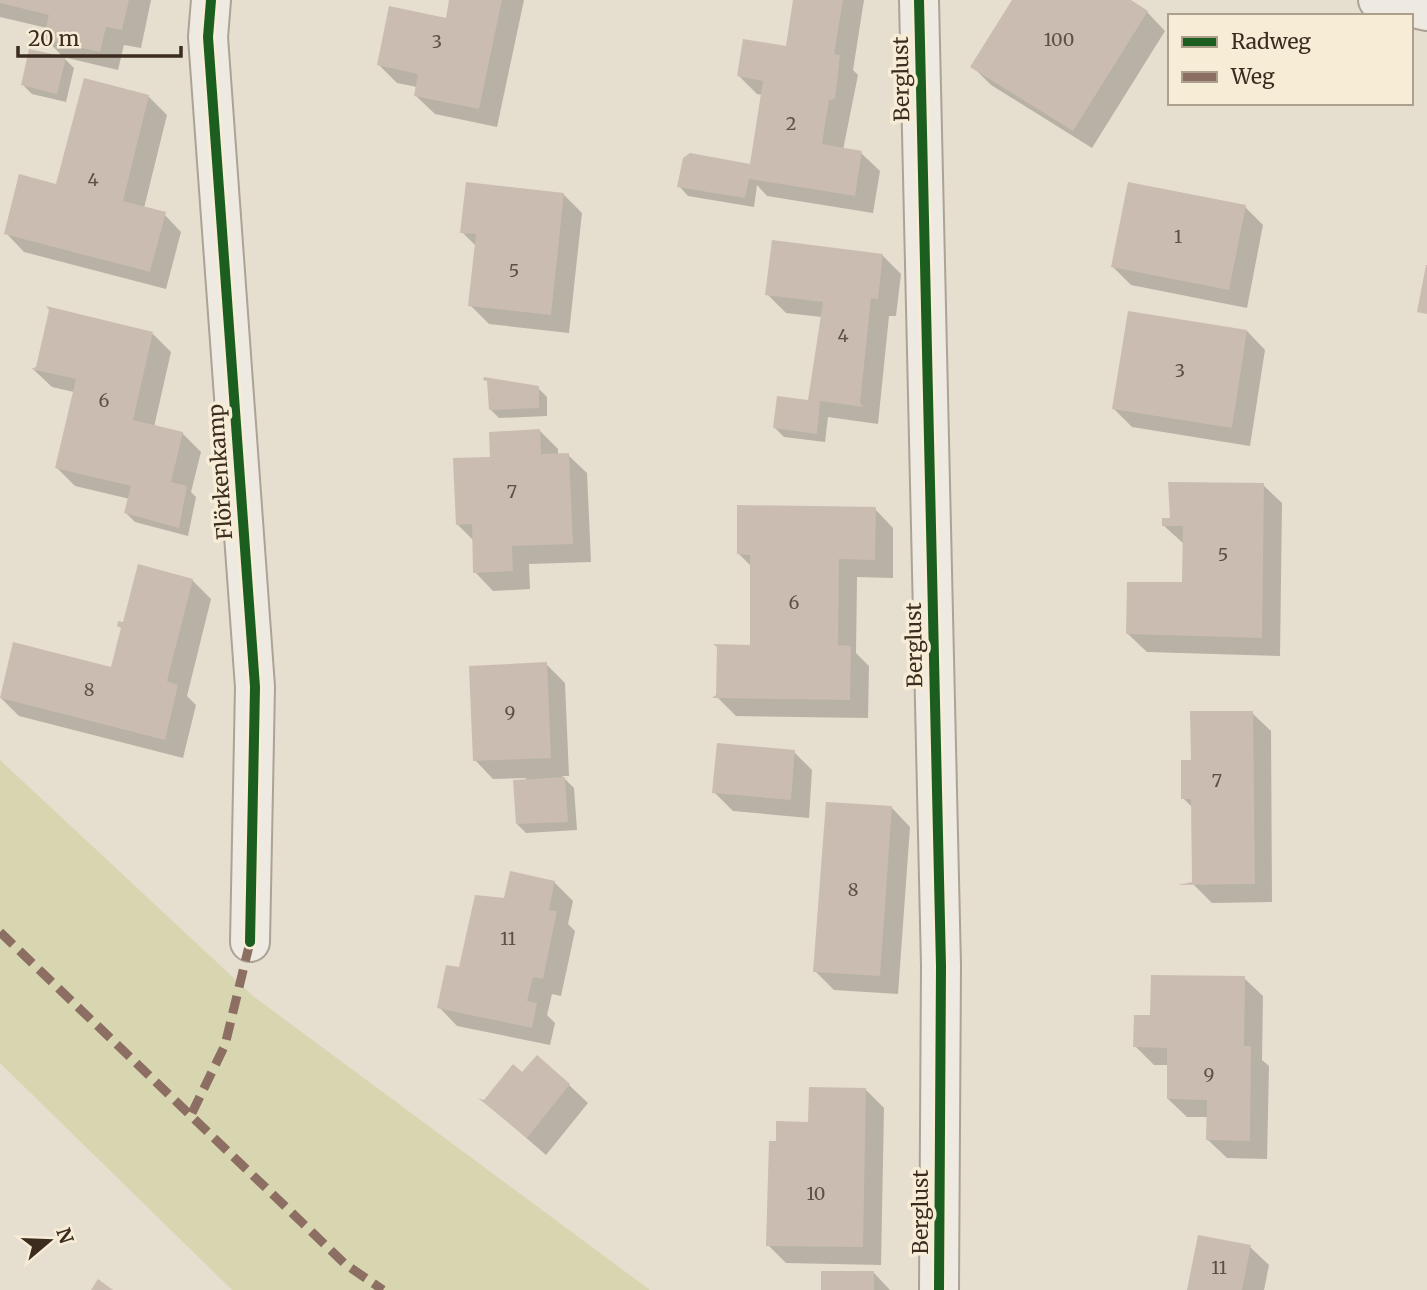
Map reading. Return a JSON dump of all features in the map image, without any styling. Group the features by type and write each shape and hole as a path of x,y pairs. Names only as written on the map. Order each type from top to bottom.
{"street":[{"name":"Flörkenkamp","path":"211,0 208,37 255,687 250,942"},
{"name":"Berglust","path":"919,0 941,966 939,1290"},
{"path":"1378,0 1427,11"}],"shaded area":[{"path":"0,760 253,996 650,1290 232,1290 0,1063"}],"building":[{"path":"0,0 129,0 122,30 106,27 100,52 43,39 49,15 0,3"},
{"path":"449,0 502,0 479,109 414,96 418,74 377,65 389,6 446,18"},
{"path":"793,0 843,0 834,54 840,55 835,99 829,100 822,144 862,151 855,196 749,179 745,198 677,187 683,158 690,153 750,164 763,81 737,76 743,39 786,46"},
{"path":"1012,0 1131,0 1148,11 1073,131 970,67"},
{"path":"29,49 66,57 57,94 21,85"},
{"path":"84,78 149,95 123,201 166,212 150,272 4,234 19,174 56,184"},
{"path":"466,182 564,193 551,315 468,306 476,234 460,233"},
{"path":"1128,182 1246,205 1229,290 1111,267"},
{"path":"772,240 883,254 878,299 871,298 860,403 864,407 820,401 817,434 773,428 777,396 808,400 823,302 765,295"},
{"path":"1427,265 1427,314 1417,312"},
{"path":"46,306 153,332 133,420 183,432 171,482 187,486 179,528 124,513 131,486 55,468 76,379 31,369 36,367 49,310"},
{"path":"1128,311 1247,330 1232,428 1112,409"},
{"path":"484,377 539,386 539,408 489,410 487,381 483,380"},
{"path":"540,429 541,454 569,453 573,544 512,546 513,571 473,573 472,524 456,525 453,458 490,457 489,432"},
{"path":"1168,482 1264,483 1262,638 1126,634 1127,582 1182,582 1183,526 1162,526 1162,518 1170,518"},
{"path":"737,505 876,507 875,560 839,559 838,645 851,646 850,700 712,698 716,695 717,647 713,644 750,645 750,555 737,554"},
{"path":"138,564 193,579 167,681 178,685 165,740 0,698 13,642 111,667 121,628 117,626 118,621 123,622"},
{"path":"547,662 551,758 473,761 469,666"},
{"path":"1190,711 1253,711 1255,884 1178,885 1192,882 1191,799 1181,799 1181,760 1191,760"},
{"path":"717,743 795,750 791,800 712,793"},
{"path":"565,777 568,822 516,824 513,780"},
{"path":"826,802 892,806 880,976 813,972"},
{"path":"510,871 555,881 549,910 557,911 543,979 533,977 527,1001 537,1003 532,1028 437,1008 446,965 459,967 475,895 504,898"},
{"path":"1151,975 1245,976 1244,1046 1251,1046 1250,1141 1206,1140 1207,1100 1167,1099 1167,1048 1133,1047 1134,1015 1150,1015"},
{"path":"537,1055 570,1084 527,1138 478,1098 484,1100 513,1064 522,1072"},
{"path":"809,1087 866,1088 863,1247 766,1246 769,1141 776,1141 776,1121 808,1122"},
{"path":"1198,1235 1251,1245 1242,1290 1187,1290"},
{"path":"821,1271 874,1271 874,1290 821,1290"},
{"path":"98,1279 113,1290 91,1290"}],"marked path":[{"path":"0,932 345,1264 383,1290"},
{"path":"192,1113 225,1045 250,942"}],"cycle path":[{"path":"211,0 208,37 255,687 250,942"},
{"path":"919,0 941,966 939,1290"}]}
